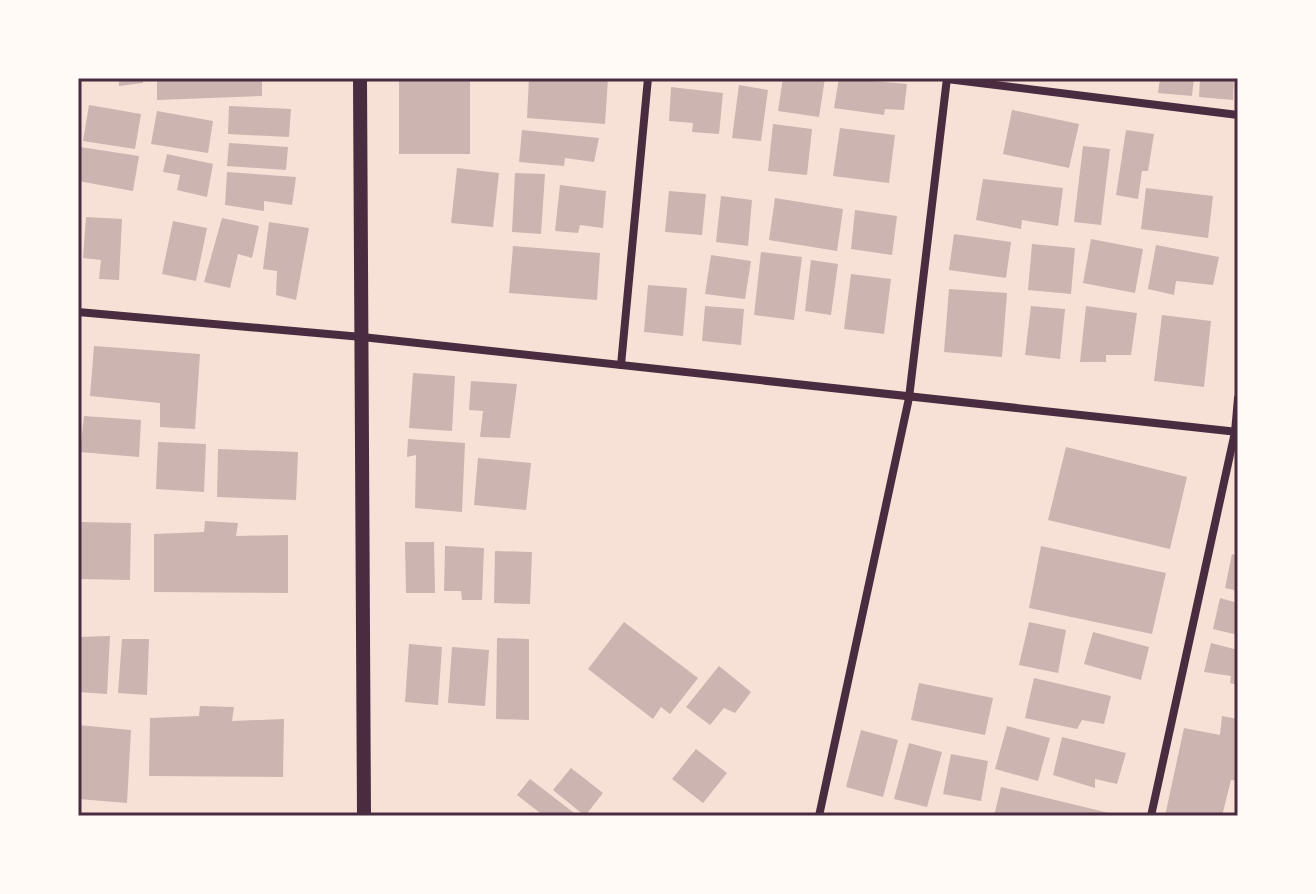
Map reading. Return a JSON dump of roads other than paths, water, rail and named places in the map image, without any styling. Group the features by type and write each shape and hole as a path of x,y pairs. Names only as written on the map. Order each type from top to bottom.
{"street":[{"path":"360,78 364,816"},
{"path":"621,365 648,78"},
{"path":"819,816 909,398 947,78 1238,115"},
{"path":"78,312 362,337 1236,432"},
{"path":"1151,816 1236,432 1238,398"}]}
